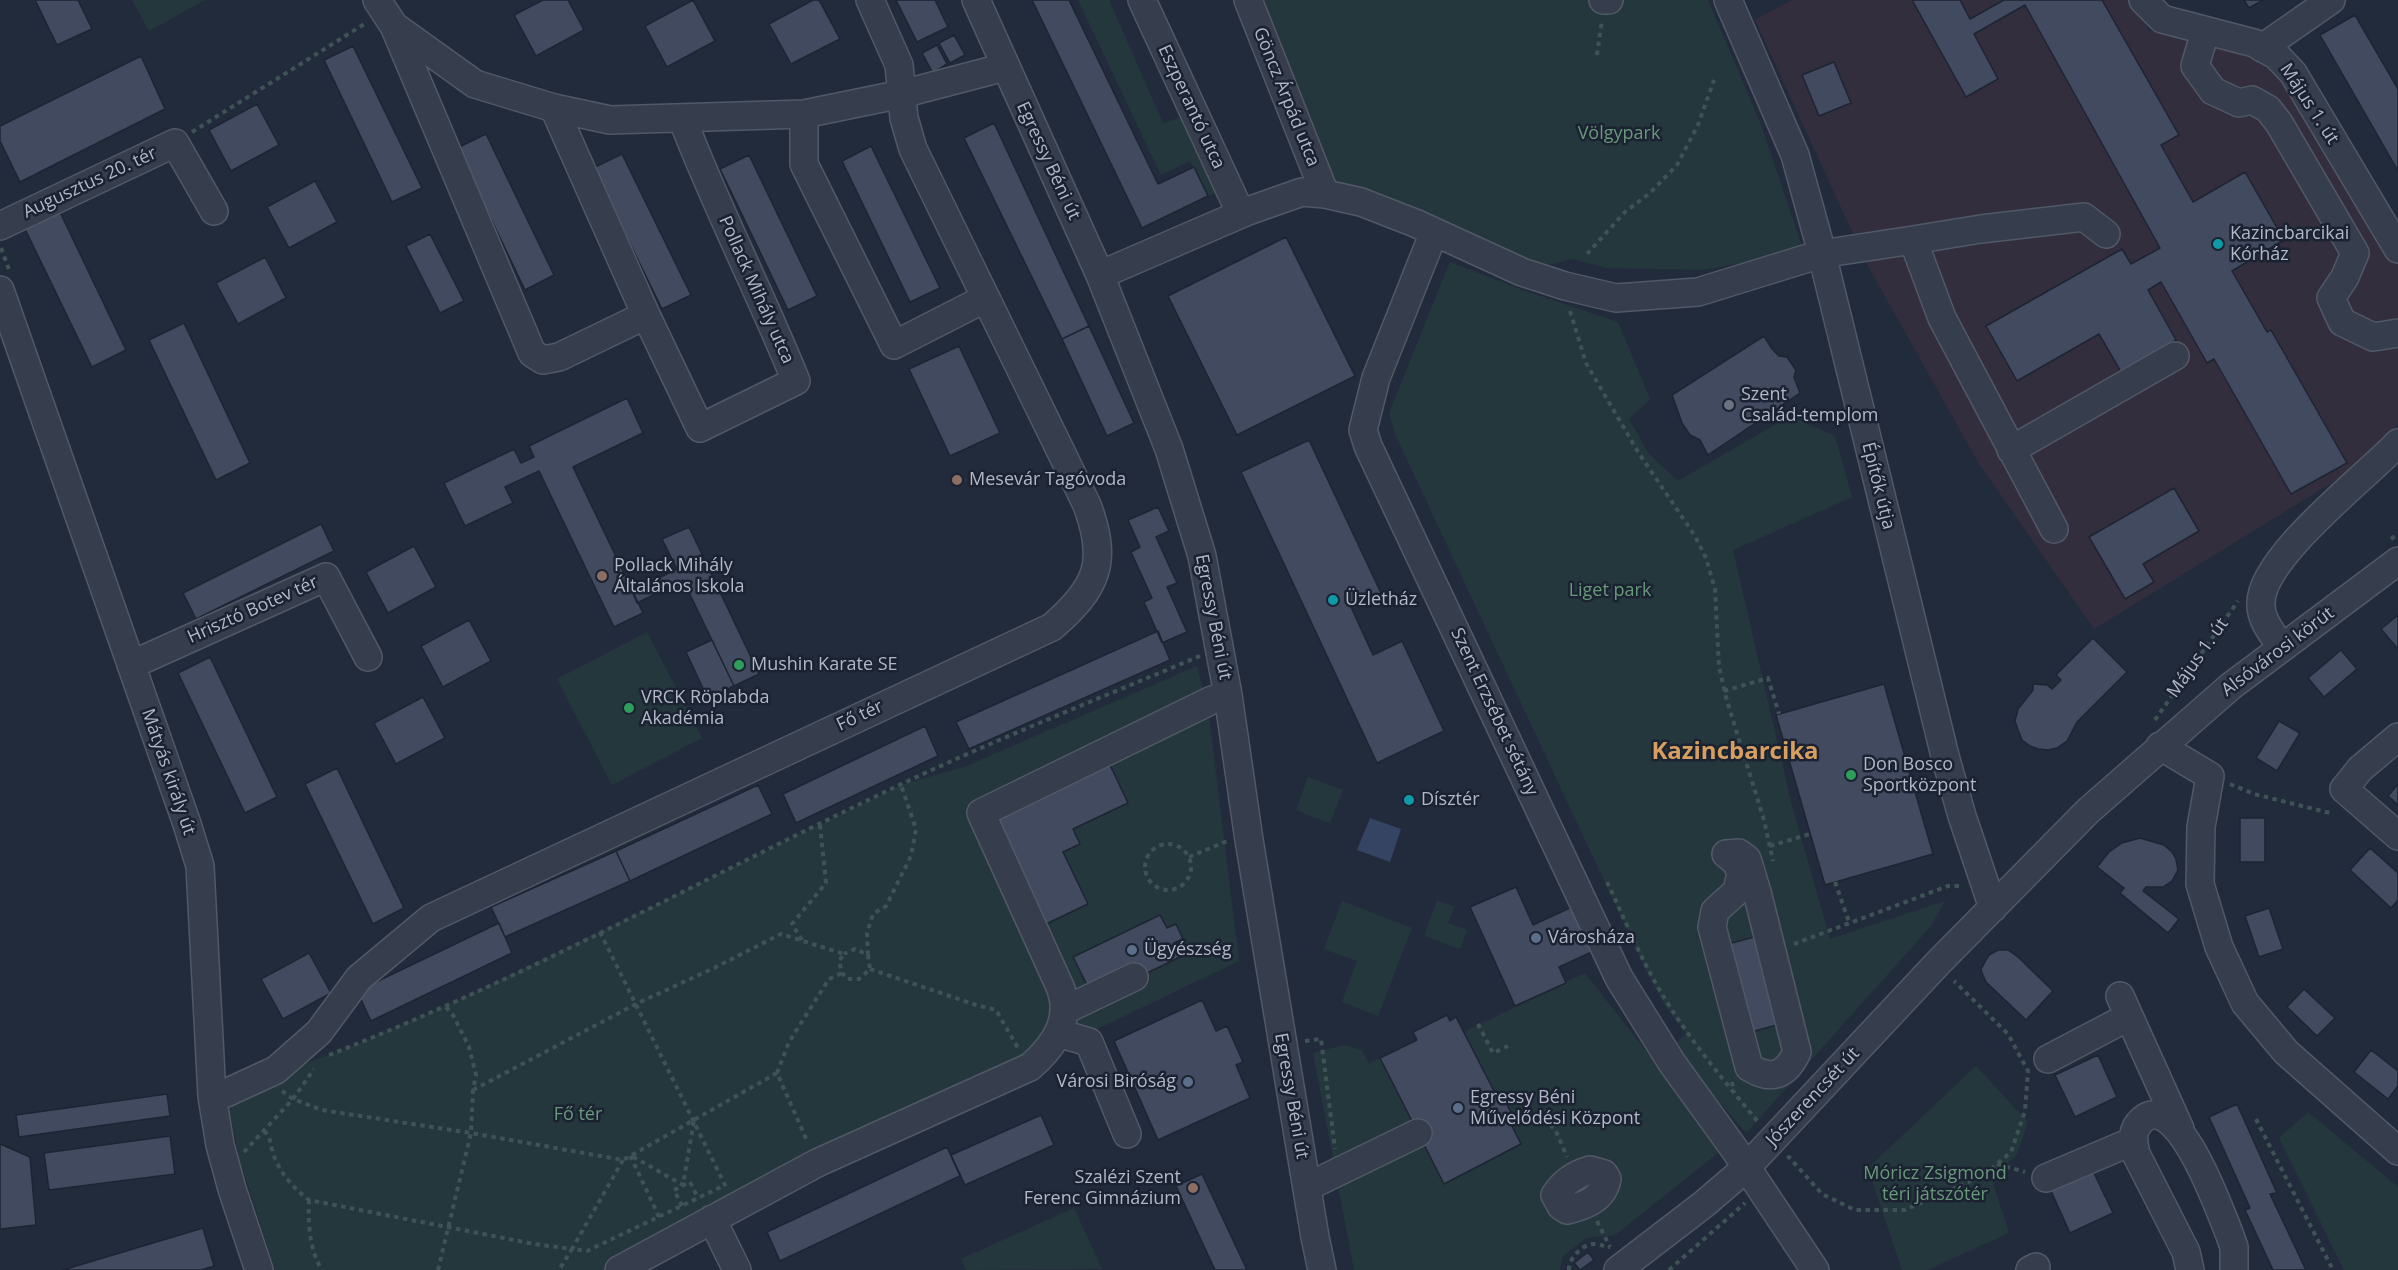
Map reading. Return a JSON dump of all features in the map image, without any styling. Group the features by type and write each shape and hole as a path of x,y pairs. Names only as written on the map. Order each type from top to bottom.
{"street":[{"path":"804,114 804,164 894,345 986,298 913,149 904,118 899,65 870,0"},
{"name":"Egressy Béni út","path":"976,0 1100,275 1169,449 1183,491 1212,600 1282,1043 1322,1270"},
{"name":"Eszperantó utca","path":"1142,0 1241,214"},
{"name":"Göncz Árpád utca","path":"1248,0 1325,194"},
{"name":"Május 1. út","path":"2143,0 2162,20 2205,32 2235,37 2277,56 2293,73 2398,249"},
{"path":"2262,48 2331,0"},
{"name":"Építők útja","path":"1733,2 1795,155 1945,756 1993,908"},
{"path":"372,11 475,84 554,108 610,120 804,114 902,94 1005,67"},
{"path":"394,26 532,353 543,360 559,357 646,315"},
{"path":"2205,32 2195,66 2214,91 2239,104 2252,99 2268,109 2279,123 2355,253 2345,277 2331,298 2342,322 2373,336 2398,333"},
{"name":"Pollack Mihály utca","path":"554,108 646,315 700,428 796,381 769,313 681,118"},
{"name":"Augusztus 20. tér","path":"0,226 175,143 214,211"},
{"path":"1100,275 1293,194 1325,194 1361,202 1522,272 1565,286 1616,298 1698,292 1821,254 1981,228 2084,217 2106,234"},
{"name":"Szent Erzsébet sétány","path":"1434,232 1376,378 1364,417 1365,438 1619,978 1672,1063 1815,1270"},
{"path":"1913,240 1942,318 2054,529"},
{"name":"Mátyás király út","path":"0,290 200,866 212,1096 220,1144 232,1190 259,1270"},
{"name":"Fő tér","path":"212,1096 226,1093 276,1070 319,1032 359,978 431,918 1052,627 1068,613 1087,589 1095,572 1099,557 1096,532 1087,506 986,298"},
{"path":"2011,450 2175,356"},
{"path":"2282,648 2261,615 2260,600 2267,583 2278,564 2322,513 2397,444"},
{"name":"Alsóvárosi körút","path":"1993,908 2088,811 2160,746 2231,686 2398,561"},
{"name":"Hrisztó Botev tér","path":"131,665 326,577 368,657"},
{"path":"619,1270 705,1209 730,1195 817,1163 1030,1067 1043,1055 1061,1021 1061,989 981,813 1212,700 1228,695"},
{"path":"2398,737 2360,769 2344,789 2398,836"},
{"path":"2160,746 2210,776 2201,827 2200,884 2219,946 2245,1003 2286,1052 2398,1151"},
{"path":"1739,853 1748,859 1797,1052 1790,1066 1775,1074 1761,1075 1749,1066 1712,927 1715,911 1737,891 1741,873 1736,862 1726,854 1739,853"},
{"name":"Jószerencsét út","path":"1618,1270 1704,1204 1753,1178 1932,970 1993,908"},
{"path":"1061,1021 1134,977"},
{"path":"2048,1059 2124,1006 2229,1233 2234,1247 2234,1270"},
{"path":"1061,1021 1089,1042 1127,1134"},
{"path":"2180,1130 2163,1116 2154,1115 2144,1118 2139,1123 2134,1130 2133,1141 2136,1154 2186,1252 2190,1270"},
{"path":"1306,1187 1418,1133"},
{"path":"2046,1178 2133,1141"},
{"path":"705,1209 737,1270"},
{"path":"1315,1237 1317,1270"}],"path":[{"path":"1597,55 1606,0"},
{"path":"175,143 372,11"},
{"path":"1587,254 1625,212 1650,193 1677,165 1698,125 1714,80"},
{"path":"1565,286 1586,363 1638,452 1695,536 1706,558 1715,589 1719,667 1724,691 1776,869"},
{"name":"Május 1. út","path":"2160,746 2153,723 2239,600 2267,583"},
{"path":"322,1058 445,1006 600,933 901,785 1045,721 1203,655"},
{"path":"1724,691 1768,678 1779,714"},
{"path":"2210,776 2254,794 2330,813"},
{"path":"870,969 867,933 873,914 886,906 911,856 916,829 901,785"},
{"path":"802,941 792,924 826,883 820,825"},
{"path":"1770,846 1810,834"},
{"path":"1189,857 1228,840"},
{"path":"1173,844 1185,851 1189,857 1190,873 1187,880 1174,889 1158,887 1147,876 1148,855 1159,846 1173,844"},
{"path":"1607,882 1648,970 1667,1002 1719,1074 1761,1126"},
{"path":"1835,882 1849,922"},
{"path":"1791,932 1794,944 1948,886 1971,886"},
{"path":"264,1131 269,1135 273,1155 293,1188 309,1200 534,1244 587,1251 682,1206 705,1209 730,1195 600,933"},
{"path":"473,1090 636,1004 781,934 844,954"},
{"path":"868,955 855,949 844,954 839,961 842,973 847,979 859,979 870,969"},
{"path":"870,969 996,1010 1030,1067"},
{"path":"559,1270 623,1160 777,1072 789,1042 829,979 842,973"},
{"path":"1669,1270 1733,1216 1753,1178 1789,1157 1822,1194 1855,1210 1905,1210 1984,1175 2011,1152 2025,1111 2028,1071 2008,1034 1954,981"},
{"path":"438,1270 471,1132 476,1075 469,1047 453,1015 445,1006"},
{"path":"1478,1024 1493,1053 1508,1046"},
{"path":"1282,1043 1321,1039 1338,1172"},
{"path":"239,1157 293,1099 316,1066"},
{"path":"777,1072 817,1163"},
{"path":"275,1087 293,1099 322,1110 471,1132 623,1160"},
{"path":"1544,1118 1556,1131"},
{"path":"684,1185 694,1119"},
{"path":"2256,1119 2333,1270"},
{"path":"630,1155 684,1185"},
{"path":"630,1155 659,1217"},
{"path":"1997,1164 2046,1178"},
{"path":"682,1206 674,1190 690,1182 705,1209"},
{"path":"309,1200 308,1221 312,1247 322,1270"}],"shaded area":[{"path":"1792,0 2132,0 2148,30 2265,61 2290,81 2398,265 2398,423 2389,439 2349,472 2094,629 1978,462 1868,266 1755,20"}],"green space":[{"path":"132,0 205,0 149,31"},
{"path":"1078,0 1109,0 1163,123 1188,115 1224,191 1208,196 1190,161 1161,175"},
{"name":"Völgypark","path":"1250,0 1708,0 1760,122 1803,249 1702,270 1607,268 1572,259 1522,272 1325,194"},
{"name":"Liget park","path":"1450,262 1517,288 1618,322 1650,399 1629,419 1649,454 1678,481 1790,416 1835,436 1852,497 1733,550 1791,802 1830,939 1945,901 1931,926 1746,1133 1672,1046 1686,1034 1664,1004 1646,970 1395,434 1389,413"},
{"name":"VRCK Röplabda Akadémia","path":"647,632 702,738 612,785 557,679"},
{"name":"Fő tér","path":"1197,666 1208,709 1239,961 1043,1055 619,1270 275,1270 239,1157 226,1093 355,1045 445,1006 901,785 964,767"},
{"path":"1308,777 1343,790 1330,823 1296,810"},
{"path":"1437,900 1454,907 1448,923 1467,930 1460,949 1424,936"},
{"path":"1342,901 1412,928 1378,1016 1342,1002 1357,961 1324,949"},
{"path":"1585,973 1723,1149 1615,1235 1586,1238 1563,1256 1560,1270 1354,1270 1313,1053 1344,1045 1362,1050 1369,1064 1380,1058 1444,1183 1521,1144 1464,1032"},
{"name":"Móricz Zsigmond téri játszótér","path":"1976,1066 2028,1122 2017,1154 1992,1180 2009,1233 1927,1270 1902,1270 1868,1168"},
{"path":"2308,1112 2398,1187 2398,1270 2344,1270 2279,1138"},
{"path":"1074,1208 1102,1269 966,1270 961,1259"}],"water":[{"path":"1370,818 1401,829 1390,862 1357,850"}],"building":[{"path":"35,0 78,0 92,29 57,45"},
{"path":"543,0 568,0 584,30 536,56 514,15"},
{"path":"693,0 715,41 667,67 645,26"},
{"path":"813,0 819,0 840,39 791,64 769,24"},
{"path":"896,0 935,0 948,27 917,42"},
{"path":"1032,0 1069,0 1158,184 1194,167 1208,196 1142,228"},
{"name":"Kazincbarcikai Kórház","path":"1912,0 1960,0 1970,19 2004,0 2102,0 2179,135 2161,145 2193,202 2245,172 2284,240 2232,271 2267,332 2271,330 2347,463 2291,494 2214,359 2207,363 2161,282 2148,290 2176,340 2121,372 2099,334 2017,381 1986,326 2122,249 2131,264 2160,248 2025,5 1974,34 1998,79 1966,97"},
{"path":"2244,0 2263,0 2249,8"},
{"path":"2355,15 2398,89 2398,171 2320,35"},
{"path":"954,35 965,55 950,63 939,43"},
{"path":"937,45 947,64 933,73 922,53"},
{"path":"353,46 422,188 392,202 324,60"},
{"path":"141,56 165,109 20,182 0,141 0,126"},
{"path":"1834,62 1851,103 1819,116 1802,75"},
{"path":"257,104 279,145 231,171 209,130"},
{"path":"994,123 1089,326 1062,339 964,138"},
{"path":"486,134 554,275 525,290 457,148"},
{"path":"871,146 940,288 910,302 842,161"},
{"path":"622,154 691,295 662,309 593,168"},
{"path":"749,155 817,296 788,310 720,169"},
{"path":"315,181 337,222 289,248 267,207"},
{"path":"59,210 126,350 92,367 24,227"},
{"path":"430,234 464,301 440,313 406,246"},
{"path":"1286,237 1355,376 1237,435 1168,296"},
{"path":"265,257 286,298 238,324 216,283"},
{"path":"184,323 250,463 216,480 149,340"},
{"path":"1089,326 1134,423 1107,436 1062,339"},
{"name":"Szent Család-templom","path":"1764,336 1772,349 1779,356 1787,357 1796,370 1794,377 1800,393 1708,455 1700,440 1690,435 1682,423 1672,395"},
{"path":"959,346 1000,433 950,456 909,369"},
{"path":"627,398 643,433 573,467 643,613 614,627 539,471 505,487 513,503 465,526 444,483 514,449 521,463 534,457 529,446"},
{"name":"Üzletház","path":"1309,440 1381,593 1351,607 1373,655 1402,641 1444,731 1377,763 1241,472"},
{"path":"2174,488 2199,531 2143,564 2154,582 2125,599 2089,537"},
{"path":"1158,507 1169,531 1156,537 1177,583 1167,587 1187,632 1162,643 1144,602 1152,598 1131,552 1140,547 1128,520"},
{"path":"321,524 334,551 196,619 183,593"},
{"path":"689,527 759,674 734,686 683,580 637,603 632,591 677,569 662,539"},
{"path":"414,546 436,587 388,613 366,572"},
{"path":"2398,615 2398,648 2397,648 2381,629"},
{"path":"469,620 491,661 443,687 421,646"},
{"path":"1158,631 1170,660 969,749 956,722"},
{"path":"2093,638 2127,672 2077,722 2067,741 2057,748 2048,750 2030,746 2022,740 2015,721 2018,709 2033,690 2033,684 2047,685 2052,689 2061,680 2056,675"},
{"path":"712,640 734,686 708,699 686,652"},
{"path":"2341,650 2357,669 2324,697 2308,678"},
{"path":"210,657 277,797 245,813 178,673"},
{"name":"Don Bosco Sportközpont","path":"1884,684 1933,854 1825,885 1776,715"},
{"path":"423,697 445,738 396,764 374,723"},
{"path":"2279,721 2300,733 2277,771 2256,758"},
{"path":"925,726 938,756 796,823 783,794"},
{"path":"1110,765 1128,803 1073,829 1080,844 1063,852 1088,904 1044,925 994,820"},
{"path":"337,768 404,908 373,924 305,784"},
{"path":"2398,784 2398,805 2388,796"},
{"path":"758,785 772,814 630,881 616,851"},
{"path":"2240,818 2265,818 2265,862 2240,862"},
{"path":"2140,838 2164,845 2176,859 2178,870 2172,881 2163,887 2146,887 2143,891 2179,919 2168,933 2120,893 2124,888 2097,867 2109,852 2122,843"},
{"path":"2370,848 2398,873 2398,900 2391,908 2350,870"},
{"path":"616,851 630,881 505,937 491,907"},
{"name":"Városháza","path":"1516,887 1533,925 1574,906 1594,951 1559,967 1566,983 1515,1006 1470,907"},
{"path":"2269,908 2283,949 2259,957 2245,916"},
{"name":"Ügyészség","path":"1160,915 1167,928 1176,924 1183,939 1174,943 1180,957 1145,974 1090,991 1073,957"},
{"path":"499,923 512,953 371,1021 357,991"},
{"path":"1758,936 1781,1024 1747,1033 1724,945"},
{"path":"1998,950 2008,950 2018,957 2053,991 2026,1020 1986,982 1982,973 1981,969 1989,955"},
{"path":"309,953 331,993 283,1019 261,979"},
{"path":"2304,989 2335,1018 2317,1036 2287,1007"},
{"name":"Városi Biróság","path":"1202,1000 1216,1031 1227,1026 1243,1062 1236,1065 1250,1098 1158,1140 1114,1041"},
{"name":"Egressy Béni Művelődési Központ","path":"1447,1015 1450,1021 1456,1017 1496,1095 1501,1093 1516,1122 1511,1124 1521,1144 1444,1184 1380,1058 1417,1040 1413,1032"},
{"path":"2371,1050 2398,1071 2398,1086 2388,1099 2354,1072"},
{"path":"2098,1055 2117,1097 2075,1117 2055,1075"},
{"path":"167,1094 170,1116 19,1137 16,1115"},
{"path":"2237,1104 2277,1193 2270,1194 2306,1270 2273,1270 2245,1210 2250,1208 2209,1117"},
{"path":"1041,1115 1054,1145 965,1185 951,1155"},
{"path":"170,1136 175,1174 49,1190 44,1153"},
{"path":"0,1144 30,1157 36,1225 0,1229"},
{"path":"947,1147 960,1176 780,1261 767,1232"},
{"path":"2093,1171 2113,1213 2070,1233 2051,1191"},
{"path":"1202,1174 1247,1270 1215,1270 1176,1186"},
{"path":"203,1228 214,1266 201,1270 63,1270"},
{"path":"1588,1252 1594,1260 1580,1270 1574,1263"}],"place":[{"name":"Kazincbarcikai Kórház","path":"2218,244"},
{"name":"Szent Család-templom","path":"1729,405"},
{"name":"Mesevár Tagóvoda","path":"957,480"},
{"name":"Pollack Mihály Általános Iskola","path":"602,576"},
{"name":"Üzletház","path":"1333,600"},
{"name":"Mushin Karate SE","path":"739,665"},
{"name":"VRCK Röplabda Akadémia","path":"629,708"},
{"name":"Don Bosco Sportközpont","path":"1851,775"},
{"name":"Dísztér","path":"1409,800"},
{"name":"Városháza","path":"1536,938"},
{"name":"Ügyészség","path":"1132,950"},
{"name":"Városi Biróság","path":"1188,1082"},
{"name":"Egressy Béni Művelődési Központ","path":"1458,1108"},
{"name":"Szalézi Szent Ferenc Gimnázium","path":"1193,1188"}],"district":[{"name":"Kazincbarcika","path":"1735,752"}]}
